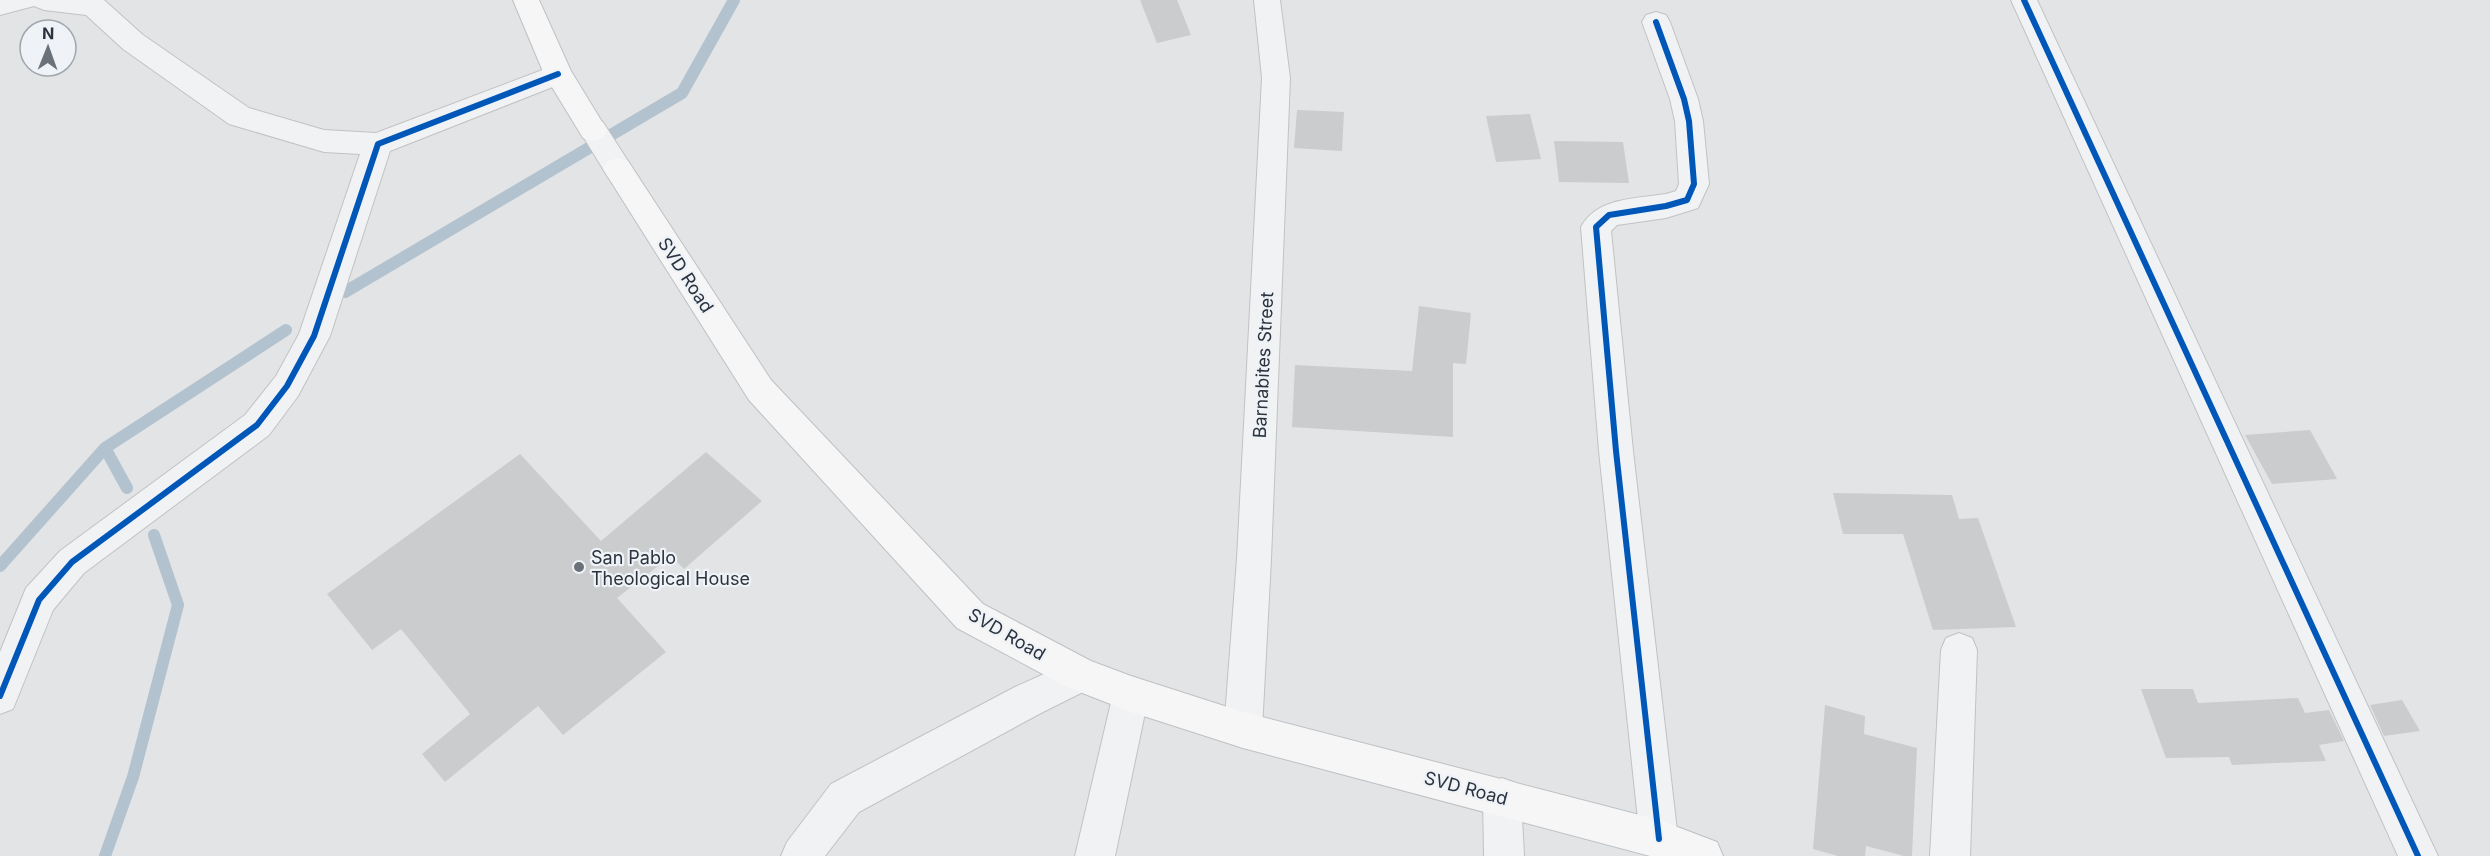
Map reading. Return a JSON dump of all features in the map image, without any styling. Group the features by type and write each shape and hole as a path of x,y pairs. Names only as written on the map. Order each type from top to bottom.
{"main road":[{"name":"SVD Road","path":"526,0 558,74 593,130"},
{"name":"SVD Road","path":"618,170 768,399 970,616 1080,675 1131,694 1243,730 1659,839 1703,856"}],"street":[{"path":"0,5 24,0"},
{"path":"44,0 94,6 133,42 239,116 324,141 378,144 558,74"},
{"name":"Barnabites Street","path":"1243,730 1254,559 1276,78 1267,0"},
{"path":"2024,0 2418,856"},
{"path":"1656,22 1689,121 1694,184 1687,200 1666,206 1609,215 1596,227 1616,451 1659,839"},
{"name":"SVD Road","path":"593,130 618,170"},
{"path":"0,696 39,600 72,562 257,425 287,386 314,336 378,144"},
{"path":"1950,856 1959,650"},
{"path":"801,856 845,798 1028,700 1080,675"},
{"path":"1095,856 1131,694"},
{"path":"1502,797 1504,856"}],"building":[{"path":"1140,0 1177,0 1191,35 1157,43"},
{"path":"1297,110 1344,112 1342,151 1294,148"},
{"path":"1530,114 1541,159 1496,162 1486,116"},
{"path":"1554,141 1623,142 1629,183 1559,182"},
{"path":"1419,306 1471,313 1466,364 1453,363 1453,437 1292,427 1295,365 1412,371"},
{"path":"2310,430 2337,479 2272,484 2245,435"},
{"path":"706,452 762,501 684,569 671,556 617,598 666,652 563,735 538,706 445,782 422,754 470,714 401,629 372,650 327,594 520,454 601,541"},
{"path":"1833,493 1952,495 1959,519 1978,518 2016,627 1933,630 1903,534 1843,534"},
{"path":"2141,689 2193,689 2198,703 2298,698 2305,713 2329,710 2344,741 2319,745 2326,761 2232,765 2229,757 2166,758"},
{"path":"2402,700 2420,731 2384,736 2370,705"},
{"path":"1825,705 1865,716 1864,734 1917,748 1912,856 1866,846 1865,856 1838,856 1813,849"}],"waterway":[{"path":"345,292 682,93 734,0"},
{"path":"105,448 286,330"},
{"path":"0,566 105,448"},
{"path":"105,448 127,488"},
{"path":"105,856 133,777 178,605 154,535"}],"cycle path":[{"path":"2024,0 2418,856"},
{"path":"1656,22 1684,99 1689,121 1694,184 1687,200 1666,206 1609,215 1596,227 1616,451 1659,839"},
{"path":"0,696 39,600 72,562 257,425 287,386 314,336 378,144 558,74"}],"place":[{"name":"San Pablo Theological House","path":"579,567"}]}
